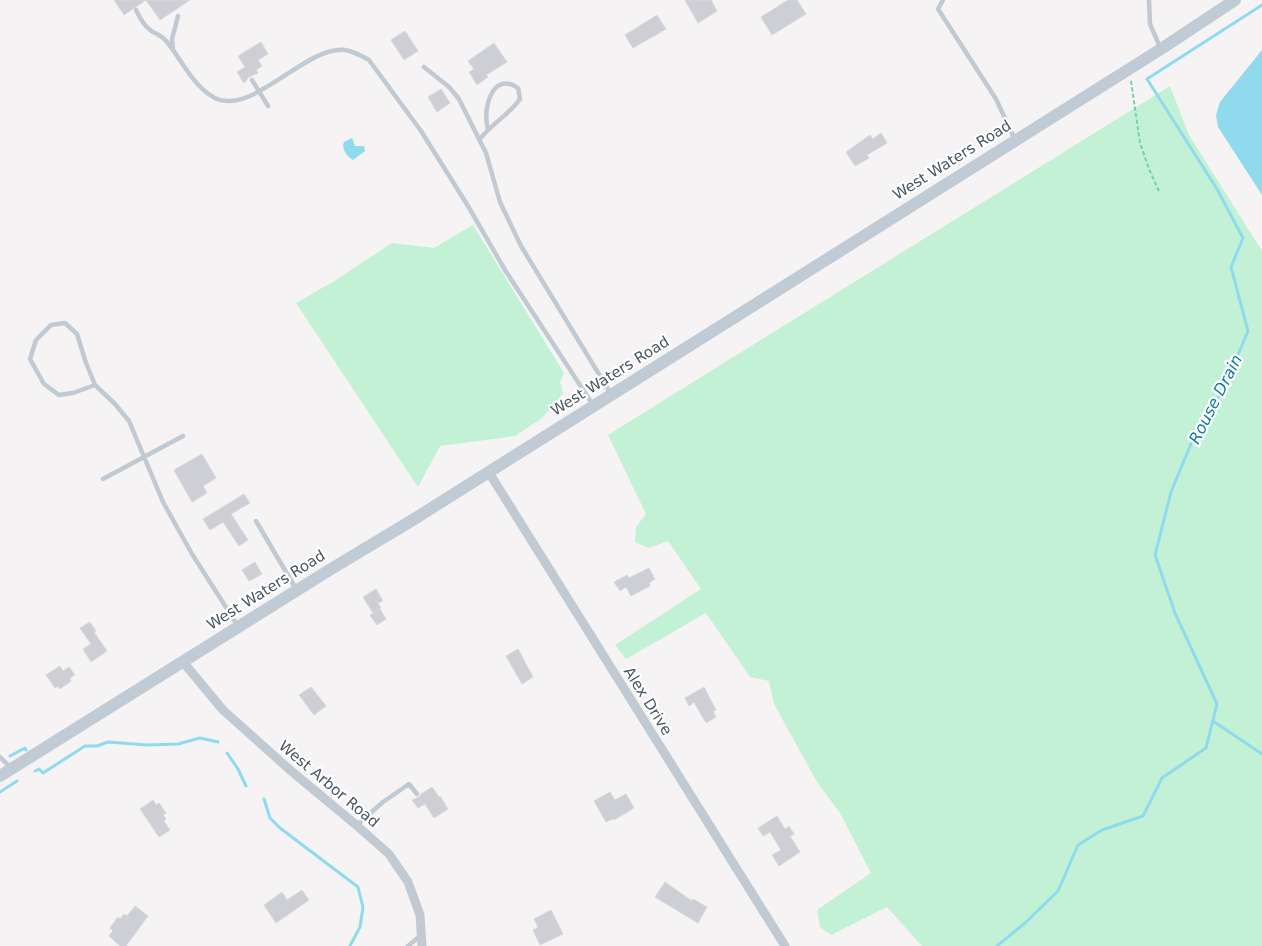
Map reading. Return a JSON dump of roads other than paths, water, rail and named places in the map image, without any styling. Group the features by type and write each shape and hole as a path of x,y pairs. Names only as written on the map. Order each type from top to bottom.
{"street":[{"name":"West Waters Road","path":"0,776 612,395 1161,49 1235,0"},
{"name":"Alex Drive","path":"488,471 785,946"},
{"name":"West Arbor Road","path":"183,662 223,710 389,854 408,882 420,915 422,946"}],"lane":[{"path":"944,0 938,9 996,99 1015,140"},
{"path":"1148,0 1150,24 1161,49"},
{"path":"136,10 149,29 161,34 197,84 211,96 221,101 236,101 259,91 307,61 325,53 344,50 359,54 370,60 421,131 505,270 594,406"},
{"path":"173,49 172,39 178,16"},
{"path":"424,67 455,92 486,153 500,202 508,222 612,395"},
{"path":"252,80 268,106"},
{"path":"480,139 488,129 513,110 520,99 518,88 512,84 503,83 497,86 492,94 486,109 488,129"},
{"path":"95,385 73,393 59,395 44,384 30,359 36,340 51,325 65,322 77,334 95,385 129,421 163,502 210,584 239,627"},
{"path":"104,479 184,436"},
{"path":"256,521 297,590"},
{"path":"0,757 12,769"},
{"path":"357,825 383,802 409,784 417,794"},
{"path":"408,946 421,935"}],"water":[{"path":"1262,50 1262,195 1218,127 1216,115 1220,102"},
{"path":"352,138 355,146 364,146 365,151 353,160 347,155 343,147 344,142"}],"waterway":[{"name":"Rouse Drain","path":"997,946 1025,923 1058,891 1078,845 1102,830 1143,816 1162,778 1206,748 1217,704 1175,613 1155,555 1171,492 1198,427 1223,390 1248,331 1231,267 1243,238 1217,189 1147,79 1262,5"},
{"name":"Rouse Drain","path":"1213,721 1262,754"},
{"path":"35,771 39,769 43,773 85,746 97,746 108,742 147,745 178,744 200,738 218,742"},
{"path":"10,756 25,748 26,750"},
{"path":"227,753 238,769 246,786"},
{"path":"0,792 17,781"},
{"path":"264,799 270,818 280,828 358,887 363,907 360,927 350,946"}]}
